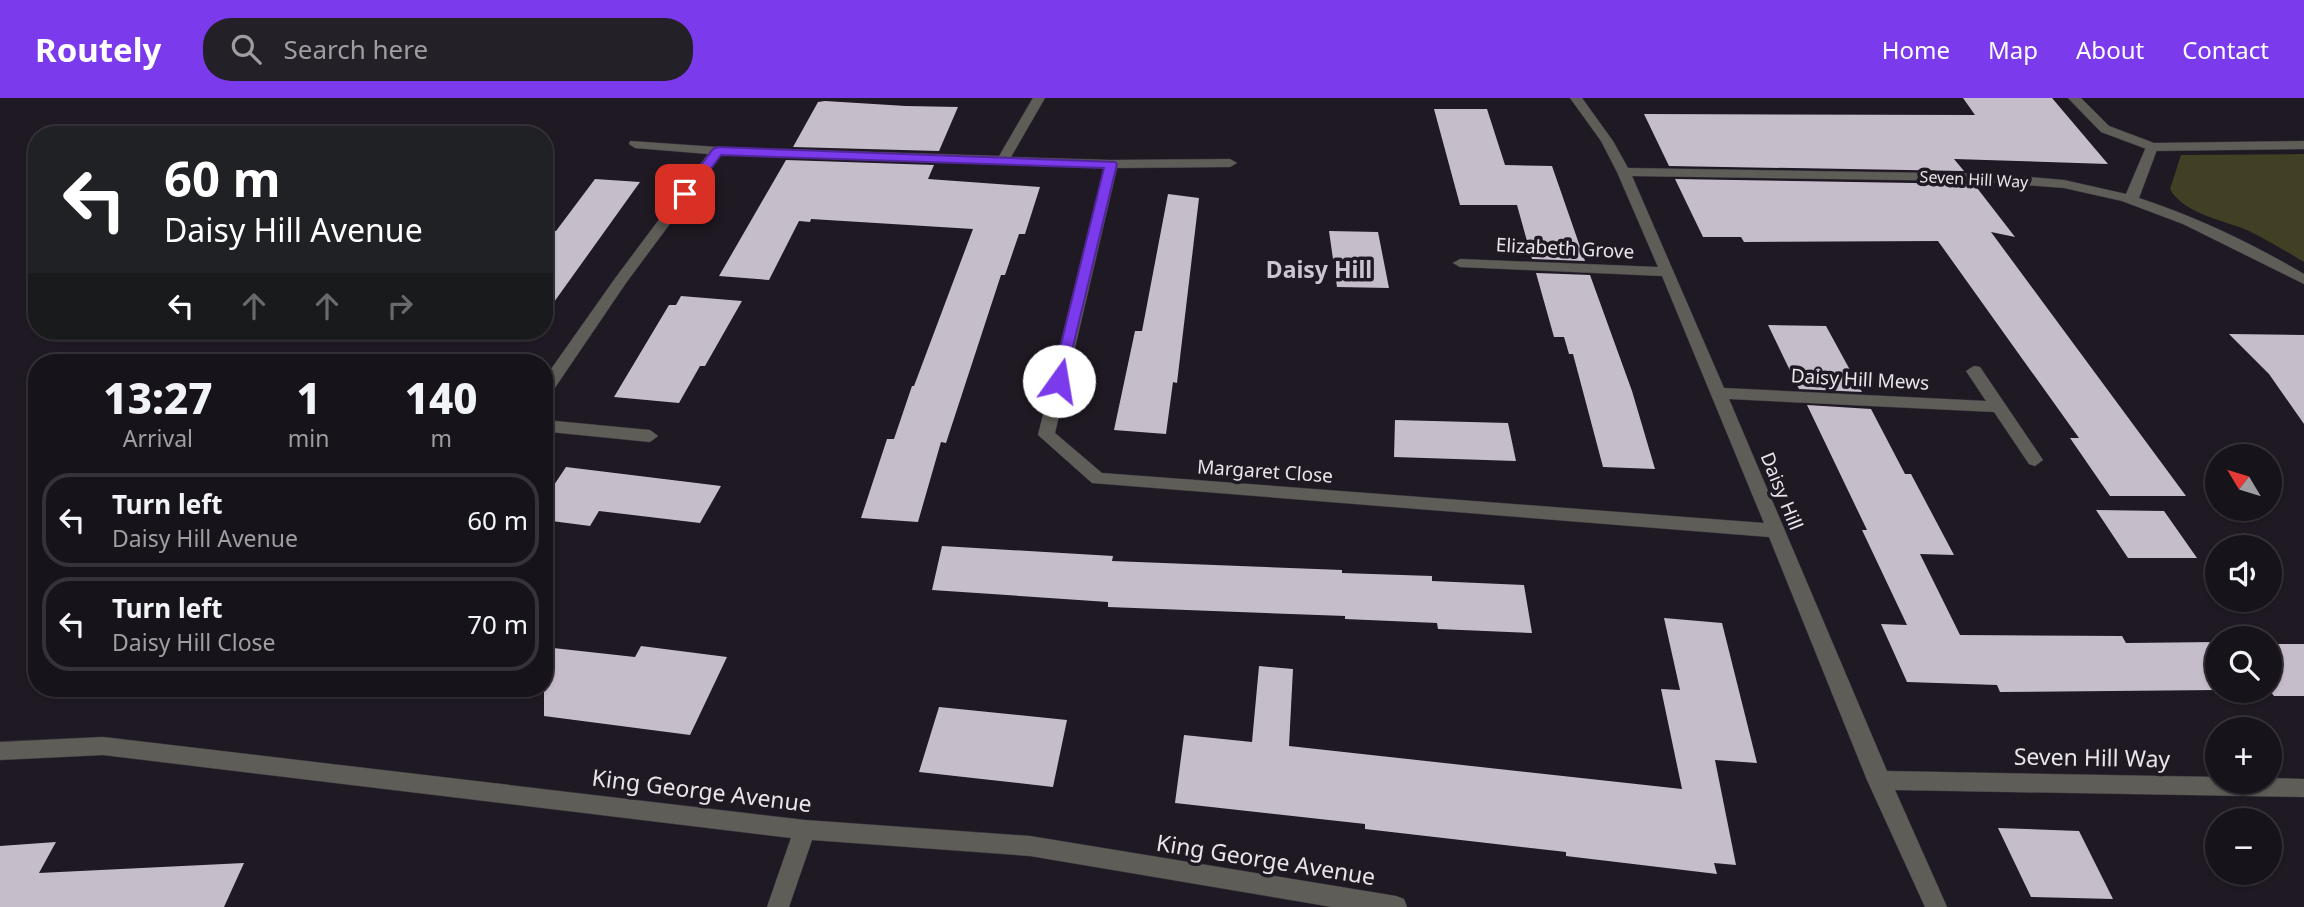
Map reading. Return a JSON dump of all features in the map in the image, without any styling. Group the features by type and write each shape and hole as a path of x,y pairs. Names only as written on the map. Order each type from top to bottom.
{"street":[{"path":"1003,160 1039,98"},
{"name":"Daisy Hill","path":"1576,98 1607,141 1668,272 1878,780 1936,907"},
{"path":"2074,98 2105,129 2152,147 2304,145"},
{"path":"635,144 717,151 1111,164 1230,163"},
{"path":"2131,200 2152,147"},
{"path":"553,378 621,280 717,151"},
{"name":"Margaret Close","path":"1111,164 1046,435 1098,480 1775,531"},
{"name":"Seven Hill Way","path":"1623,172 1989,177 2065,185 2131,200 2194,224 2304,280"},
{"name":"Elizabeth Grove","path":"1460,263 1668,272"},
{"path":"1974,371 2035,460"},
{"name":"Daisy Hill Mews","path":"1719,393 1999,407"},
{"path":"553,426 650,436"},
{"name":"King George Avenue","path":"0,751 103,746 805,830 1030,846 1368,905 1396,907"},
{"name":"Seven Hill Way","path":"1878,780 2304,788"},
{"path":"779,907 805,830"}],"shaded area":[{"path":"2304,154 2304,262 2251,232 2195,211 2176,198 2170,189 2181,155"}],"building":[{"path":"1963,98 2052,98 2108,164 1954,159 1964,171 1669,166 1644,114 1975,115"},
{"path":"818,102 958,107 939,151 793,147"},
{"path":"1434,109 1487,109 1505,165 1552,166 1585,261 1532,259 1517,205 1460,205"},
{"path":"786,160 934,165 928,179 1040,187 1025,234 1019,234 1005,275 1001,275 946,443 941,442 918,522 861,518 887,439 894,439 973,229 811,219 810,222 799,221 769,280 719,276"},
{"path":"595,179 640,182 553,303 553,231 556,231"},
{"path":"1675,179 1974,184 2015,237 1991,232 2186,496 2110,496 2070,438 2079,438 1938,241 1744,242 1741,237 1703,237"},
{"path":"1168,194 1199,198 1177,383 1173,382 1166,434 1114,430 1135,331 1142,331"},
{"path":"1329,231 1378,232 1389,288 1337,287"},
{"path":"1536,273 1590,275 1632,391 1655,469 1603,467 1573,354 1569,354 1564,337 1554,337"},
{"path":"681,296 742,301 705,366 700,366 679,403 614,397 669,305 676,305"},
{"path":"1768,325 1826,326 1862,392 1799,389"},
{"path":"2229,334 2304,335 2304,424 2269,374"},
{"path":"1807,405 1871,409 1905,474 1911,474 1954,555 1920,554 1960,635 2122,636 2126,643 2205,642 2205,690 2000,692 1997,685 1907,682 1881,624 1907,625 1862,530 1867,530"},
{"path":"1395,420 1508,423 1516,461 1394,457"},
{"path":"566,467 721,486 700,523 599,511 590,526 553,521 553,486"},
{"path":"2096,510 2164,511 2197,558 2128,558"},
{"path":"942,546 1113,556 1112,561 1342,570 1342,573 1432,576 1432,581 1524,585 1532,633 1438,629 1437,623 1345,619 1345,616 1108,607 1108,602 932,590"},
{"path":"1664,618 1722,623 1757,763 1715,760 1736,865 1714,863 1717,874 1566,856 1566,852 1365,829 1365,824 1175,803 1184,735 1252,742 1259,666 1293,669 1289,746 1682,789 1661,689 1680,690"},
{"path":"2282,644 2304,644 2304,696 2282,696"},
{"path":"641,646 727,657 690,735 544,716 544,697 553,697 553,648 635,657"},
{"path":"939,707 1067,720 1053,787 919,772"},
{"path":"1998,828 2079,831 2113,899 2031,897"},
{"path":"56,842 39,873 244,863 224,907 0,907 0,846"}],"district":[{"name":"Daisy Hill","path":"1319,269"}],"route":[{"path":"685,194 717,151 1111,164 1059,381"}]}
